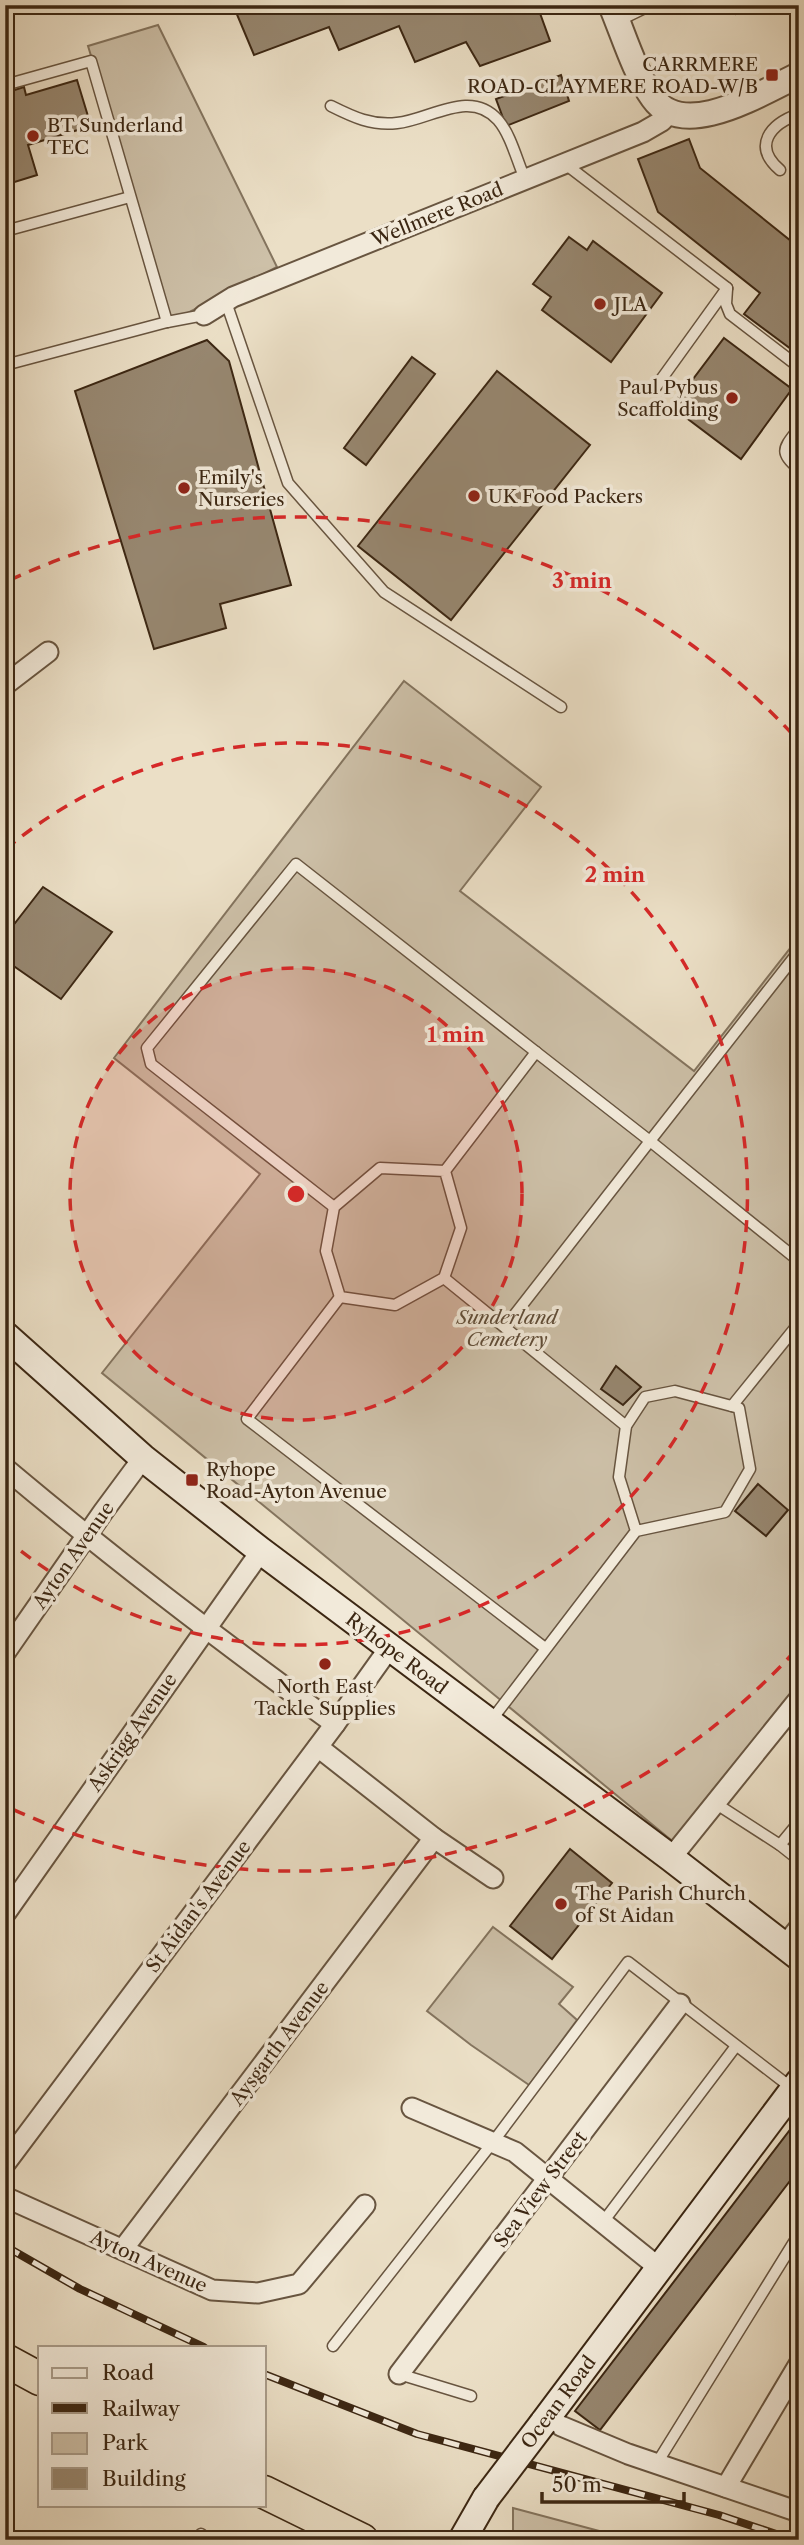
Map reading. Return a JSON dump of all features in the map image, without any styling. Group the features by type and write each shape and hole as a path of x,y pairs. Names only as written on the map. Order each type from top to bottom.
{"highway":[{"path":"5,2360 38,2378"},
{"path":"266,2493 362,2540"}],"main road":[{"name":"Ryhope Road","path":"5,1335 143,1458 261,1550 671,1858 794,1944"},
{"name":"Ocean Road","path":"462,2540 486,2498 552,2425 658,2267 797,2088"}],"street":[{"path":"615,13 639,73 654,100 669,113 687,118 726,109 799,75"},
{"name":"Wellmere Road","path":"204,315 233,297 643,132 662,121 669,113"},
{"path":"5,685 48,652"},
{"name":"Ayton Avenue","path":"5,1653 143,1458"},
{"path":"5,1468 86,1536 205,1629 335,1724"},
{"name":"Askrigg Avenue","path":"5,1914 261,1550"},
{"name":"St Aidan's Avenue","path":"5,2164 390,1647"},
{"path":"671,1858 799,1699"},
{"path":"318,1746 434,1838 493,1878"},
{"name":"Aysgarth Avenue","path":"123,2249 434,1838"},
{"name":"Sea View Street","path":"399,2374 680,2004"},
{"path":"412,2108 515,2151 658,2267"},
{"name":"Ayton Avenue","path":"5,2197 212,2290 258,2293 299,2284 365,2205"},
{"path":"726,2487 799,2364"},
{"path":"552,2425 799,2512"}],"lane":[{"path":"615,13 651,5"},
{"path":"5,85 91,61 167,322"},
{"path":"331,106 363,121 399,123 442,110 473,105 479,107 500,123 525,179"},
{"path":"780,170 765,153 766,141 773,128 785,118 799,114"},
{"path":"564,163 727,288"},
{"path":"5,231 130,197"},
{"path":"727,288 726,304 730,314 799,367"},
{"path":"655,388 727,288"},
{"path":"226,302 288,483 384,592 561,707"},
{"path":"5,365 167,322 204,315"},
{"path":"799,428 785,446 784,454 787,460 799,469"},
{"path":"334,1207 151,1064 147,1048 296,864 799,1261"},
{"path":"505,1327 799,951"},
{"path":"445,1171 536,1052"},
{"path":"340,1297 326,1251 334,1207 380,1168 445,1171"},
{"path":"340,1297 395,1305 444,1278 461,1228 445,1171"},
{"path":"444,1278 626,1426"},
{"path":"340,1297 247,1419 545,1648"},
{"path":"732,1406 799,1322"},
{"path":"490,1723 636,1531 724,1513 750,1469 739,1408 675,1391 645,1397 626,1426 619,1477 636,1531"},
{"path":"715,1803 799,1860"},
{"path":"780,1845 799,1822"},
{"path":"333,2346 494,2143 628,1962 736,2046 797,2088"},
{"path":"603,2222 736,2046"},
{"path":"657,2463 799,2234"},
{"path":"399,2374 471,2396"}],"green space":[{"path":"158,25 277,267 172,321 88,46"},
{"name":"Sunderland Cemetery","path":"404,681 541,787 460,891 694,1071 799,937 799,1690 676,1844 102,1373 260,1174 114,1058"},
{"path":"493,1927 573,1987 559,2004 577,2020 529,2085 427,2011"},
{"path":"513,2508 633,2540 513,2540"}],"building":[{"path":"233,5 537,5 550,41 480,66 466,42 415,62 399,26 339,50 329,27 254,55"},
{"path":"732,5 758,5 736,14"},
{"path":"561,75 569,101 506,126 496,99"},
{"name":"BT Sunderland TEC","path":"77,80 91,126 28,145 37,175 5,185 5,93 24,87 26,95"},
{"path":"689,139 700,168 796,245 799,241 799,355 744,314 760,293 658,212 638,159"},
{"name":"JLA","path":"569,237 587,250 593,241 662,293 611,362 542,310 551,297 533,284"},
{"name":"Paul Pybus Scaffolding","path":"724,338 792,389 741,459 672,407"},
{"name":"Emily's Nurseries","path":"207,340 229,361 291,585 220,604 226,628 154,649 75,391"},
{"path":"412,357 435,374 366,465 344,448"},
{"name":"UK Food Packers","path":"497,371 590,445 451,620 358,546"},
{"path":"43,887 112,932 61,999 5,960 5,936"},
{"path":"616,1366 641,1387 623,1405 601,1389"},
{"path":"758,1484 788,1510 766,1536 735,1511"},
{"name":"The Parish Church of St Aidan","path":"570,1849 612,1883 552,1959 510,1926"},
{"path":"799,2118 799,2169 600,2430 575,2411"}],"railway":[{"path":"5,2246 80,2289 202,2346"},
{"path":"266,2375 417,2434 719,2515 794,2540"}],"place":[{"name":"CARRMERE ROAD-CLAYMERE ROAD-W/B","path":"772,75"},
{"name":"BT Sunderland TEC","path":"33,136"},
{"name":"JLA","path":"600,304"},
{"name":"Paul Pybus Scaffolding","path":"732,398"},
{"name":"Emily's Nurseries","path":"184,488"},
{"name":"UK Food Packers","path":"474,496"},
{"name":"Ryhope Road-Ayton Avenue","path":"192,1480"},
{"name":"North East Tackle Supplies","path":"325,1664"},
{"name":"The Parish Church of St Aidan","path":"561,1904"}]}
